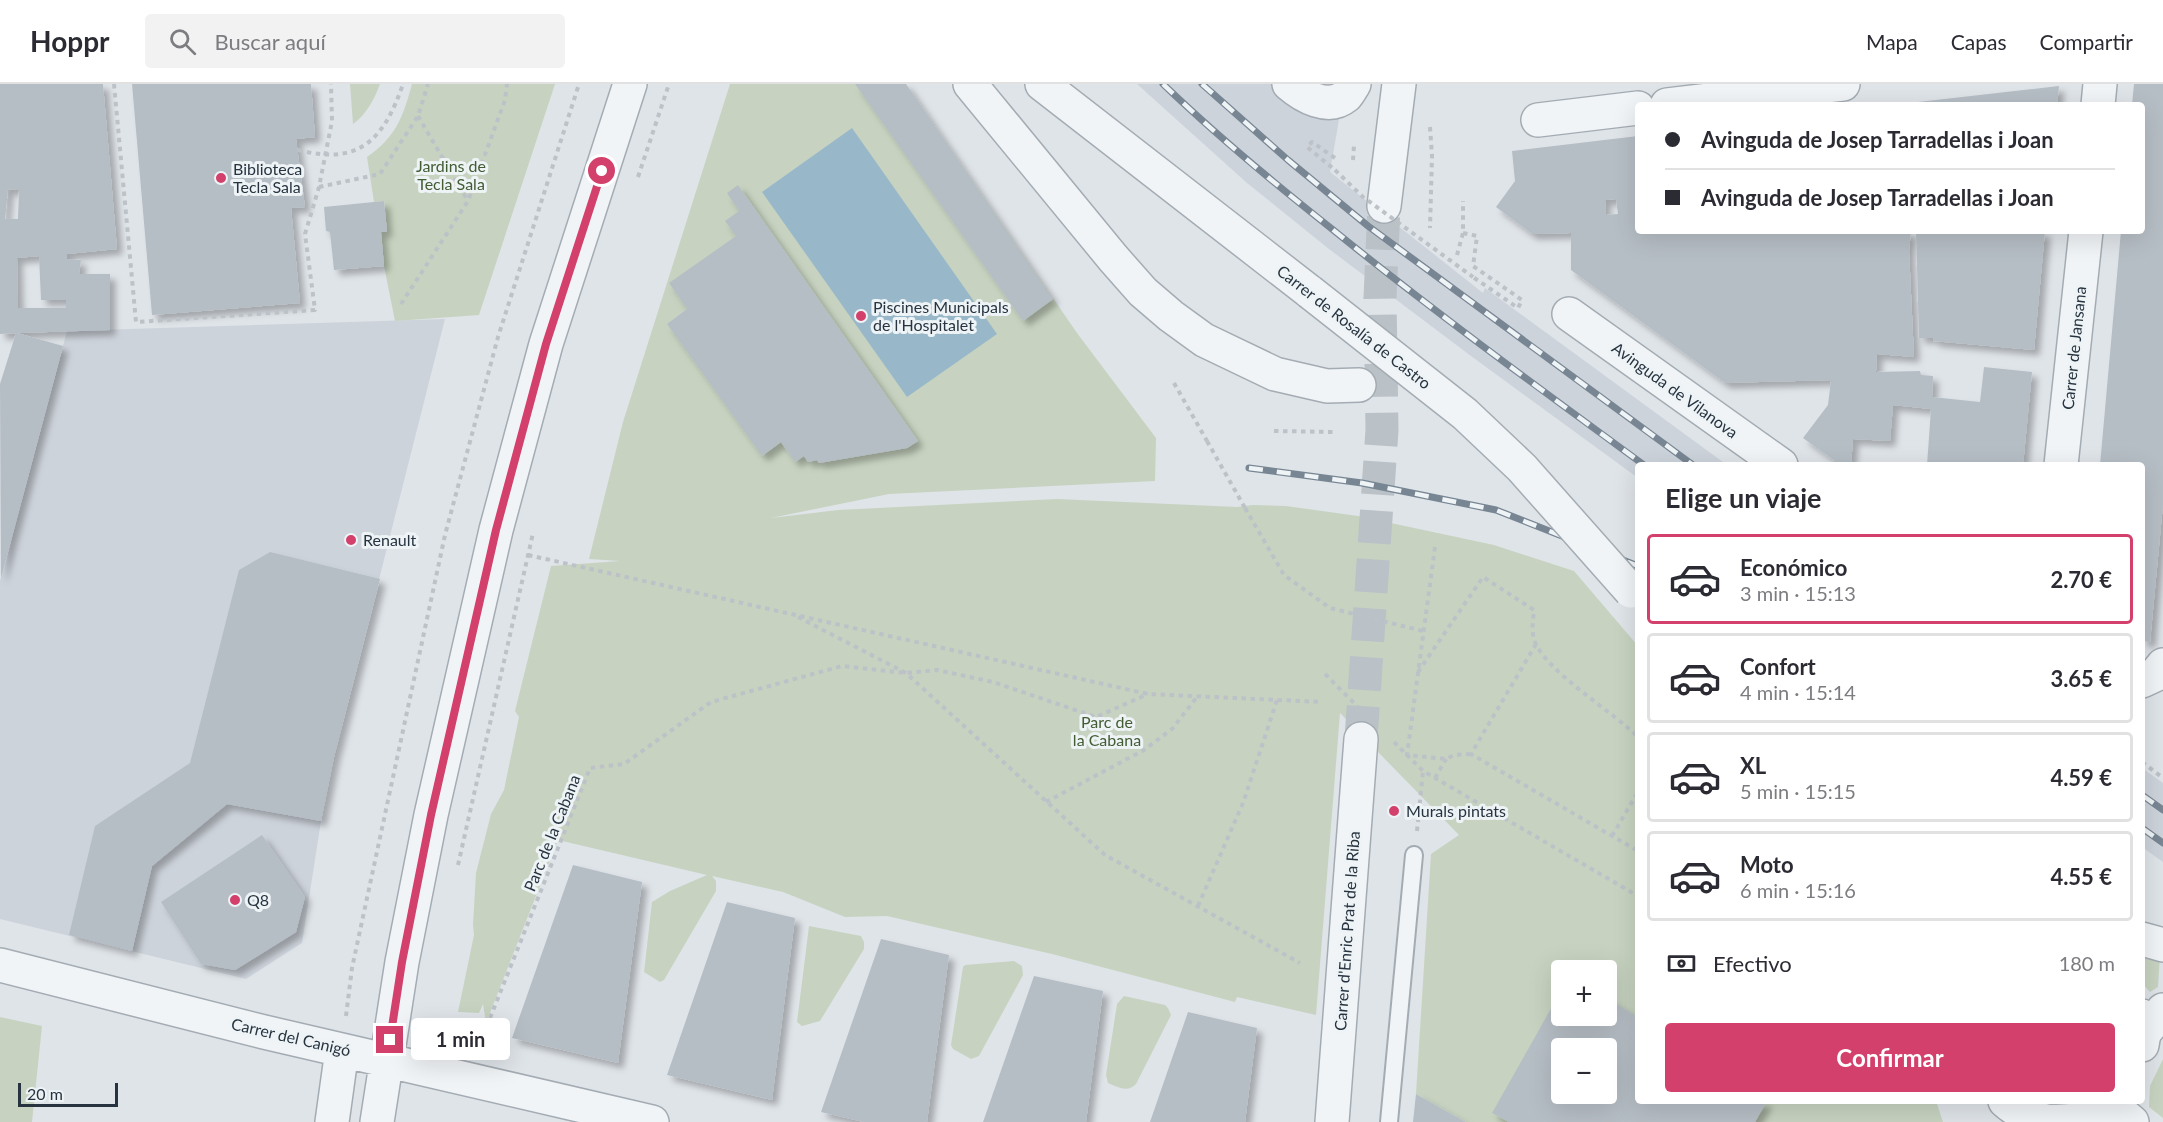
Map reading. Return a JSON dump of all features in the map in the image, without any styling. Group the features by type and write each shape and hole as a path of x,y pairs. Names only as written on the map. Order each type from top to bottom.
{"street":[{"path":"377,1122 402,962 431,815 496,530 546,344 630,84"},
{"path":"970,84 1143,292 1171,316 1204,340 1275,374 1327,386 1359,385"},
{"name":"Carrer de Rosalía de Castro","path":"1042,84 1473,421 1521,468 1634,595"},
{"path":"1289,84 1314,100 1331,102 1346,96 1354,84"},
{"path":"1384,206 1399,84"},
{"path":"1692,102 1843,84"},
{"path":"1538,120 1635,108"},
{"name":"Carrer de Jansana","path":"2061,462 2086,234"},
{"name":"Avinguda de Vilanova","path":"1569,314 1776,462"},
{"path":"2145,680 2155,675 2163,665"},
{"name":"Carrer d'Enric Prat de la Riba","path":"1332,1122 1372,731"},
{"path":"2145,940 2163,945"},
{"name":"Carrer del Canigó","path":"0,965 342,1050 652,1122"},
{"path":"332,1122 342,1050"},
{"path":"1991,1104 1993,1122"},
{"path":"2010,1104 2031,1116 2049,1121 2077,1120 2117,1113"}],"lane":[{"path":"1389,1122 1414,855"}],"path":[{"path":"114,84 136,322 315,310 305,234 319,187 332,121 331,84"},
{"path":"298,150 325,156 339,155 363,146 377,136 388,121 403,84"},
{"path":"319,187 380,174 418,116 428,84"},
{"path":"401,304 468,201 505,100 507,84"},
{"path":"342,1050 352,968 445,535 498,337 579,84"},
{"path":"636,184 669,84"},
{"path":"418,116 468,201"},
{"path":"1429,120 1432,156 1430,228"},
{"path":"1335,158 1312,142 1307,147 1363,197 1518,308 1522,300 1473,266 1477,236 1463,233"},
{"path":"1457,255 1463,233 1463,201"},
{"path":"1174,383 1284,575 1330,608 1423,631"},
{"path":"1274,431 1335,432"},
{"path":"456,875 536,522"},
{"path":"1407,755 1435,547"},
{"path":"528,555 1148,694 1322,702"},
{"path":"1418,672 1484,576 1534,610 1532,632 1536,644 1549,663 1635,735"},
{"path":"793,614 906,673 1105,855 1300,963"},
{"path":"1471,754 1536,644"},
{"name":"Parc de la Cabana","path":"480,1042 590,768 624,764 711,702 842,666 906,673"},
{"path":"906,673 937,670 993,682 1096,717 1148,694"},
{"path":"1325,674 1372,731 1407,755 1423,771 1635,894"},
{"path":"1047,802 1144,750 1172,729 1197,697"},
{"path":"1198,906 1243,803 1278,700"},
{"path":"1407,755 1446,759 1454,755 1471,754 1635,849"},
{"path":"1435,778 1446,759"},
{"path":"2145,764 2163,778"},
{"path":"1414,855 1423,771"},
{"path":"1612,836 1635,797"}],"shaded area":[{"path":"1137,84 1345,84 1330,172 1483,293 1485,288 1723,462 1635,462 1635,476 1329,249 1247,183"},
{"path":"445,319 334,757 321,821 302,943 246,979 0,919 0,581 67,331"},
{"path":"2145,770 2163,783 2163,862 2145,849"}],"green space":[{"path":"350,84 380,84 370,106 353,124"},
{"name":"Jardins de Tecla Sala","path":"412,84 555,84 479,315 395,321 384,266 381,232 387,231 384,201 374,202 367,157 392,134 405,107"},
{"name":"Parc de la Cabana","path":"730,84 906,84 1077,333 1156,438 1155,481 889,494 771,518 838,510 1057,499 1237,507 1286,506 1358,516 1494,545 1574,571 1635,642 1635,1104 1937,1104 1943,1122 1466,1122 1416,1094 1431,854 1459,835 1340,713 1316,1015 1237,997 1235,1002 1052,954 887,916 845,917 783,892 712,876 716,881 716,891 664,980 660,982 644,972 652,902 670,891 707,875 558,840 486,1023 483,1004 479,1013 458,1012 474,935 476,873 491,814 504,790 519,717 515,711 551,566 620,561 589,559 623,422"},
{"path":"809,926 861,936 864,949 820,1021 802,1026 797,1022"},
{"path":"2145,950 2160,954 2158,987 2150,992 2145,986"},
{"path":"1014,961 1022,966 1023,975 979,1056 971,1059 953,1049 951,1045 963,967"},
{"path":"1124,996 1165,1005 1171,1015 1136,1084 1126,1089 1108,1083 1106,1075 1117,1004"},
{"path":"0,1017 42,1026 32,1122 0,1122"},
{"path":"2163,1059 2163,1118 2149,1107 2150,1086"}],"water":[{"path":"852,128 997,334 907,397 762,192"}],"building":[{"path":"0,84 103,84 117,249 67,254 67,259 81,260 79,274 110,274 110,330 17,333 63,346 1,578 0,384 16,333 0,334","holes":["8,189 19,190 18,219 5,219","39,256 41,300 66,300 66,308 18,308 17,258"]},
{"name":"Biblioteca Tecla Sala","path":"132,84 311,84 315,137 296,139 305,207 291,208 300,303 152,315"},
{"path":"855,84 906,84 1053,299 1023,321"},
{"path":"2134,84 2163,84 2163,504 2150,642 2145,641 2145,462 2100,462 2121,234 2145,234 2145,102 2132,102"},
{"path":"2059,86 2057,102 1918,102"},
{"path":"1635,136 1635,234 1911,234 1909,251 1914,357 1877,354 1876,372 1920,371 1921,375 1933,376 1932,397 1980,402 1984,367 2032,372 2023,462 1927,462 1931,409 1893,405 1890,441 1853,439 1851,462 1835,462 1803,438 1828,405 1831,380 1725,383 1571,270 1571,233 1532,234 1496,207 1515,181 1512,151","holes":["1616,199 1618,214 1606,215 1605,200"]},
{"path":"738,185 918,441 907,448 819,463 817,460 808,462 804,456 795,462 781,442 762,456 667,324 687,309 669,283 736,236 725,221 739,211 727,193"},
{"path":"384,201 387,232 381,232 384,266 334,270 330,232 326,231 324,207"},
{"path":"1916,234 2045,234 2034,350 1919,338"},
{"path":"270,552 380,579 334,757 321,821 227,804 152,866 132,951 69,935 95,826 190,763 239,570"},
{"name":"Q8","path":"262,835 305,897 296,932 235,970 201,964 161,902"},
{"path":"573,865 642,882 618,1063 512,1038"},
{"path":"727,902 795,918 772,1100 667,1075"},
{"path":"881,939 949,955 927,1122 864,1122 821,1112"},
{"path":"1034,976 1103,991 1086,1122 983,1122"},
{"path":"1617,1005 1635,1015 1635,1104 1765,1104 1755,1122 1509,1122 1492,1113 1551,1008 1551,1026 1617,1026"},
{"path":"1188,1012 1257,1028 1245,1122 1150,1122"},
{"path":"1416,1094 1466,1122 1413,1122"}],"tunnel":[{"path":"1361,739 1382,430 1380,298 1384,206"}],"railway":[{"path":"1163,84 1246,158 1370,260 1640,462"},
{"path":"1202,84 1288,160 1368,226 1689,462"},
{"path":"1249,468 1362,483 1496,510 1635,565"},
{"path":"2145,797 2163,810"},
{"path":"2145,830 2163,843"}],"place":[{"name":"Biblioteca Tecla Sala","path":"221,178"},
{"name":"Piscines Municipals de l'Hospitalet","path":"861,316"},
{"name":"Renault","path":"351,540"},
{"name":"Murals pintats","path":"1394,811"},
{"name":"Q8","path":"235,900"}],"route":[{"path":"390,1040 402,962 431,815 496,530 546,344 602,171"}]}
